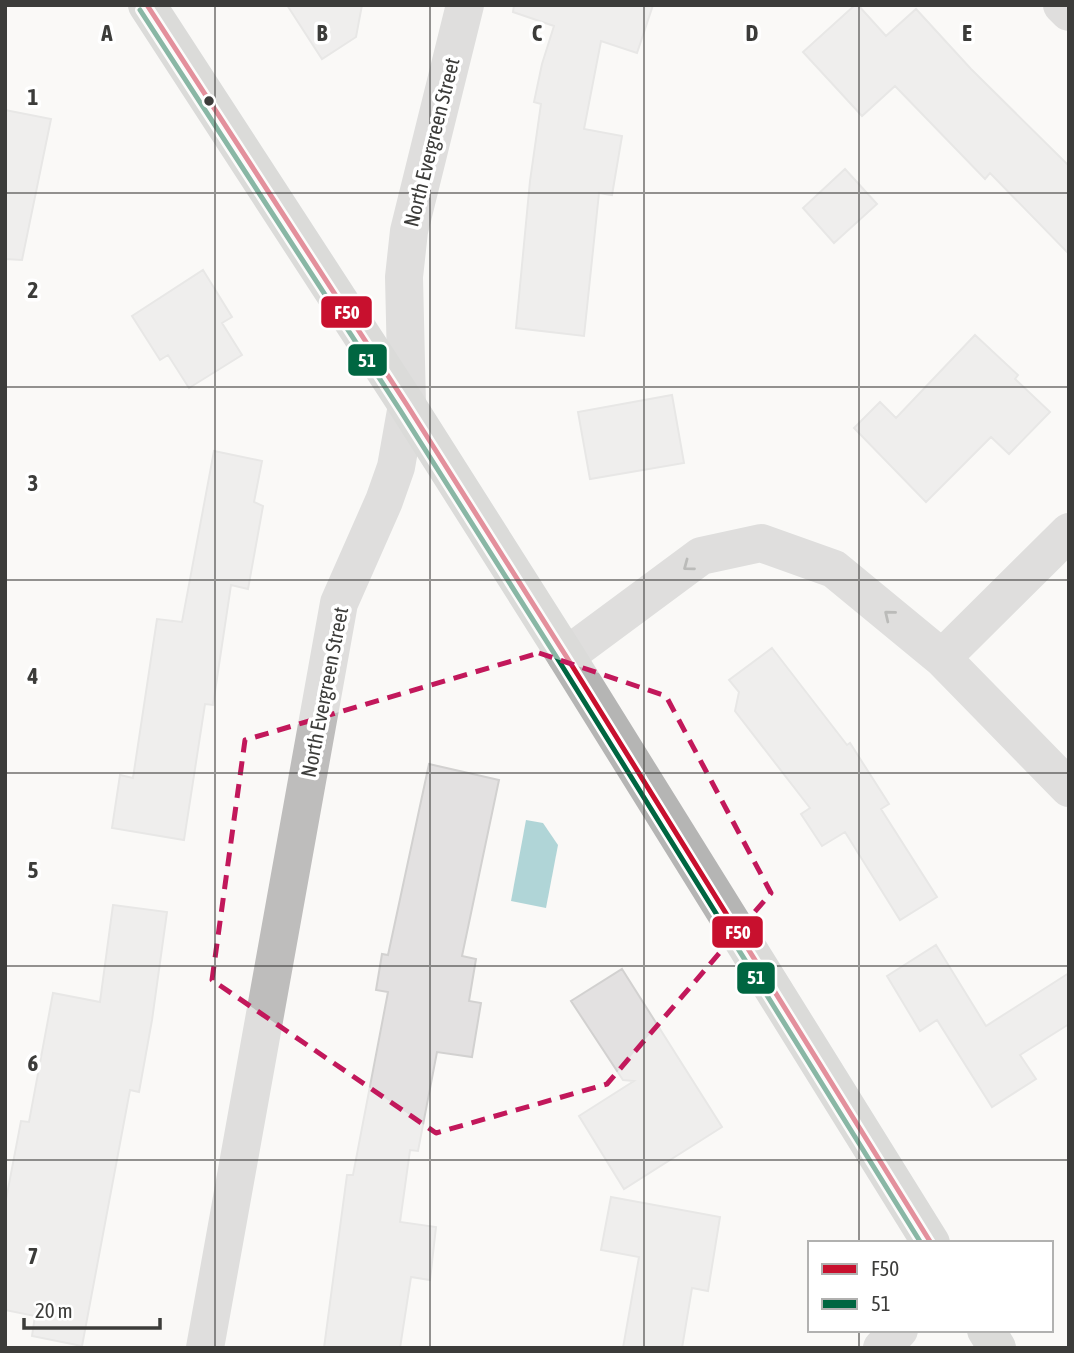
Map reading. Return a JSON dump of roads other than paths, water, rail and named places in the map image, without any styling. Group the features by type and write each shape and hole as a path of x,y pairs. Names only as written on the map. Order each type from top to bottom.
{"main road":[{"path":"149,10 407,405 566,656 929,1241"},
{"path":"987,1332 997,1348"}],"street":[{"name":"North Evergreen Street","path":"205,1348 339,603 396,467 407,405 404,277 409,231 465,5"},
{"path":"1062,5 1069,12"},
{"path":"942,658 1069,532"},
{"path":"566,656 701,556 761,543 834,569 942,658 1069,788"},
{"path":"882,1348 897,1332"}],"water":[{"path":"526,820 543,823 558,845 546,908 511,901"}]}
